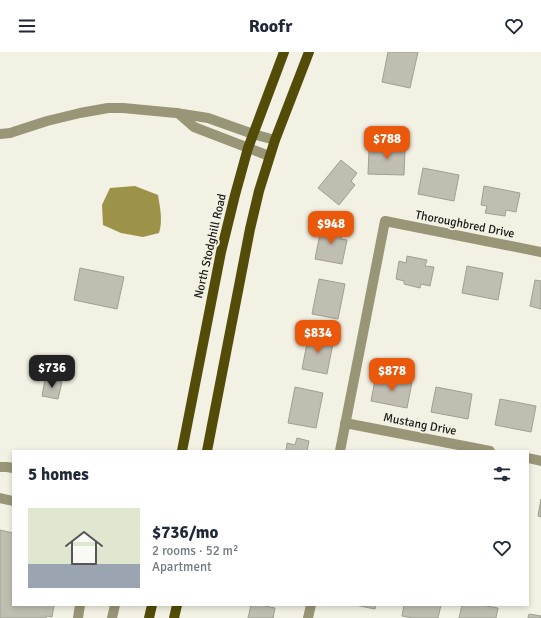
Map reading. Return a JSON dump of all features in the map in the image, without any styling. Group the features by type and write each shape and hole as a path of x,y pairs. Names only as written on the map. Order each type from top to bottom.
{"main road":[{"name":"North Stodghill Road","path":"182,450 221,252 235,195 248,148 284,52"},
{"path":"207,450 250,229 259,191 269,156 309,52"},
{"path":"149,618 152,606"},
{"path":"174,618 177,606"}],"street":[{"path":"0,134 10,133 47,120 80,113 108,108 123,108 178,113 208,118 275,140"},
{"path":"178,113 194,127 269,156"},
{"name":"Thoroughbred Drive","path":"345,423 385,221 541,252"},
{"path":"340,450 345,423"},
{"name":"Mustang Drive","path":"345,423 485,450"},
{"path":"529,458 541,461"},
{"path":"0,467 12,468"},
{"path":"0,498 12,501"},
{"path":"78,618 80,606"},
{"path":"112,618 115,606"},
{"path":"308,618 311,606"}],"shaded area":[{"path":"135,186 158,195 161,219 159,233 143,237 121,233 103,225 102,205 110,188"}],"building":[{"path":"388,52 418,52 410,88 382,82"},
{"path":"378,141 395,142 394,149 405,150 404,175 368,174 369,151 377,152"},
{"path":"341,160 357,173 351,181 355,185 339,205 318,188"},
{"path":"423,168 459,175 454,201 418,194"},
{"path":"484,186 520,193 516,212 506,210 505,216 485,213 487,206 481,205"},
{"path":"330,225 343,227 341,239 347,240 342,264 315,259 321,229 329,230"},
{"path":"407,256 427,260 425,266 434,267 430,286 421,284 420,288 404,284 404,281 396,279 399,261 406,263"},
{"path":"467,266 503,273 498,300 462,293"},
{"path":"80,268 124,277 117,309 74,300"},
{"path":"319,279 345,284 338,319 312,314"},
{"path":"535,280 541,281 541,309 530,306"},
{"path":"309,333 334,338 327,374 302,369"},
{"path":"376,375 412,382 407,408 371,401"},
{"path":"45,379 62,382 58,399 42,396"},
{"path":"295,387 323,393 316,428 288,423"},
{"path":"436,387 472,394 468,419 431,412"},
{"path":"500,399 536,406 531,432 495,425"},
{"path":"297,438 309,441 307,450 286,450 287,443 295,445"},
{"path":"541,499 541,517 538,516"},
{"path":"0,530 12,533 12,606 54,606 52,617 0,618"},
{"path":"251,606 275,608 273,618 248,618"},
{"path":"360,606 376,606 375,609"},
{"path":"404,606 441,606 438,618 413,618 402,616"},
{"path":"462,606 487,606 498,608 496,618 459,618"},
{"path":"529,614 541,616 541,618 528,618"}]}
